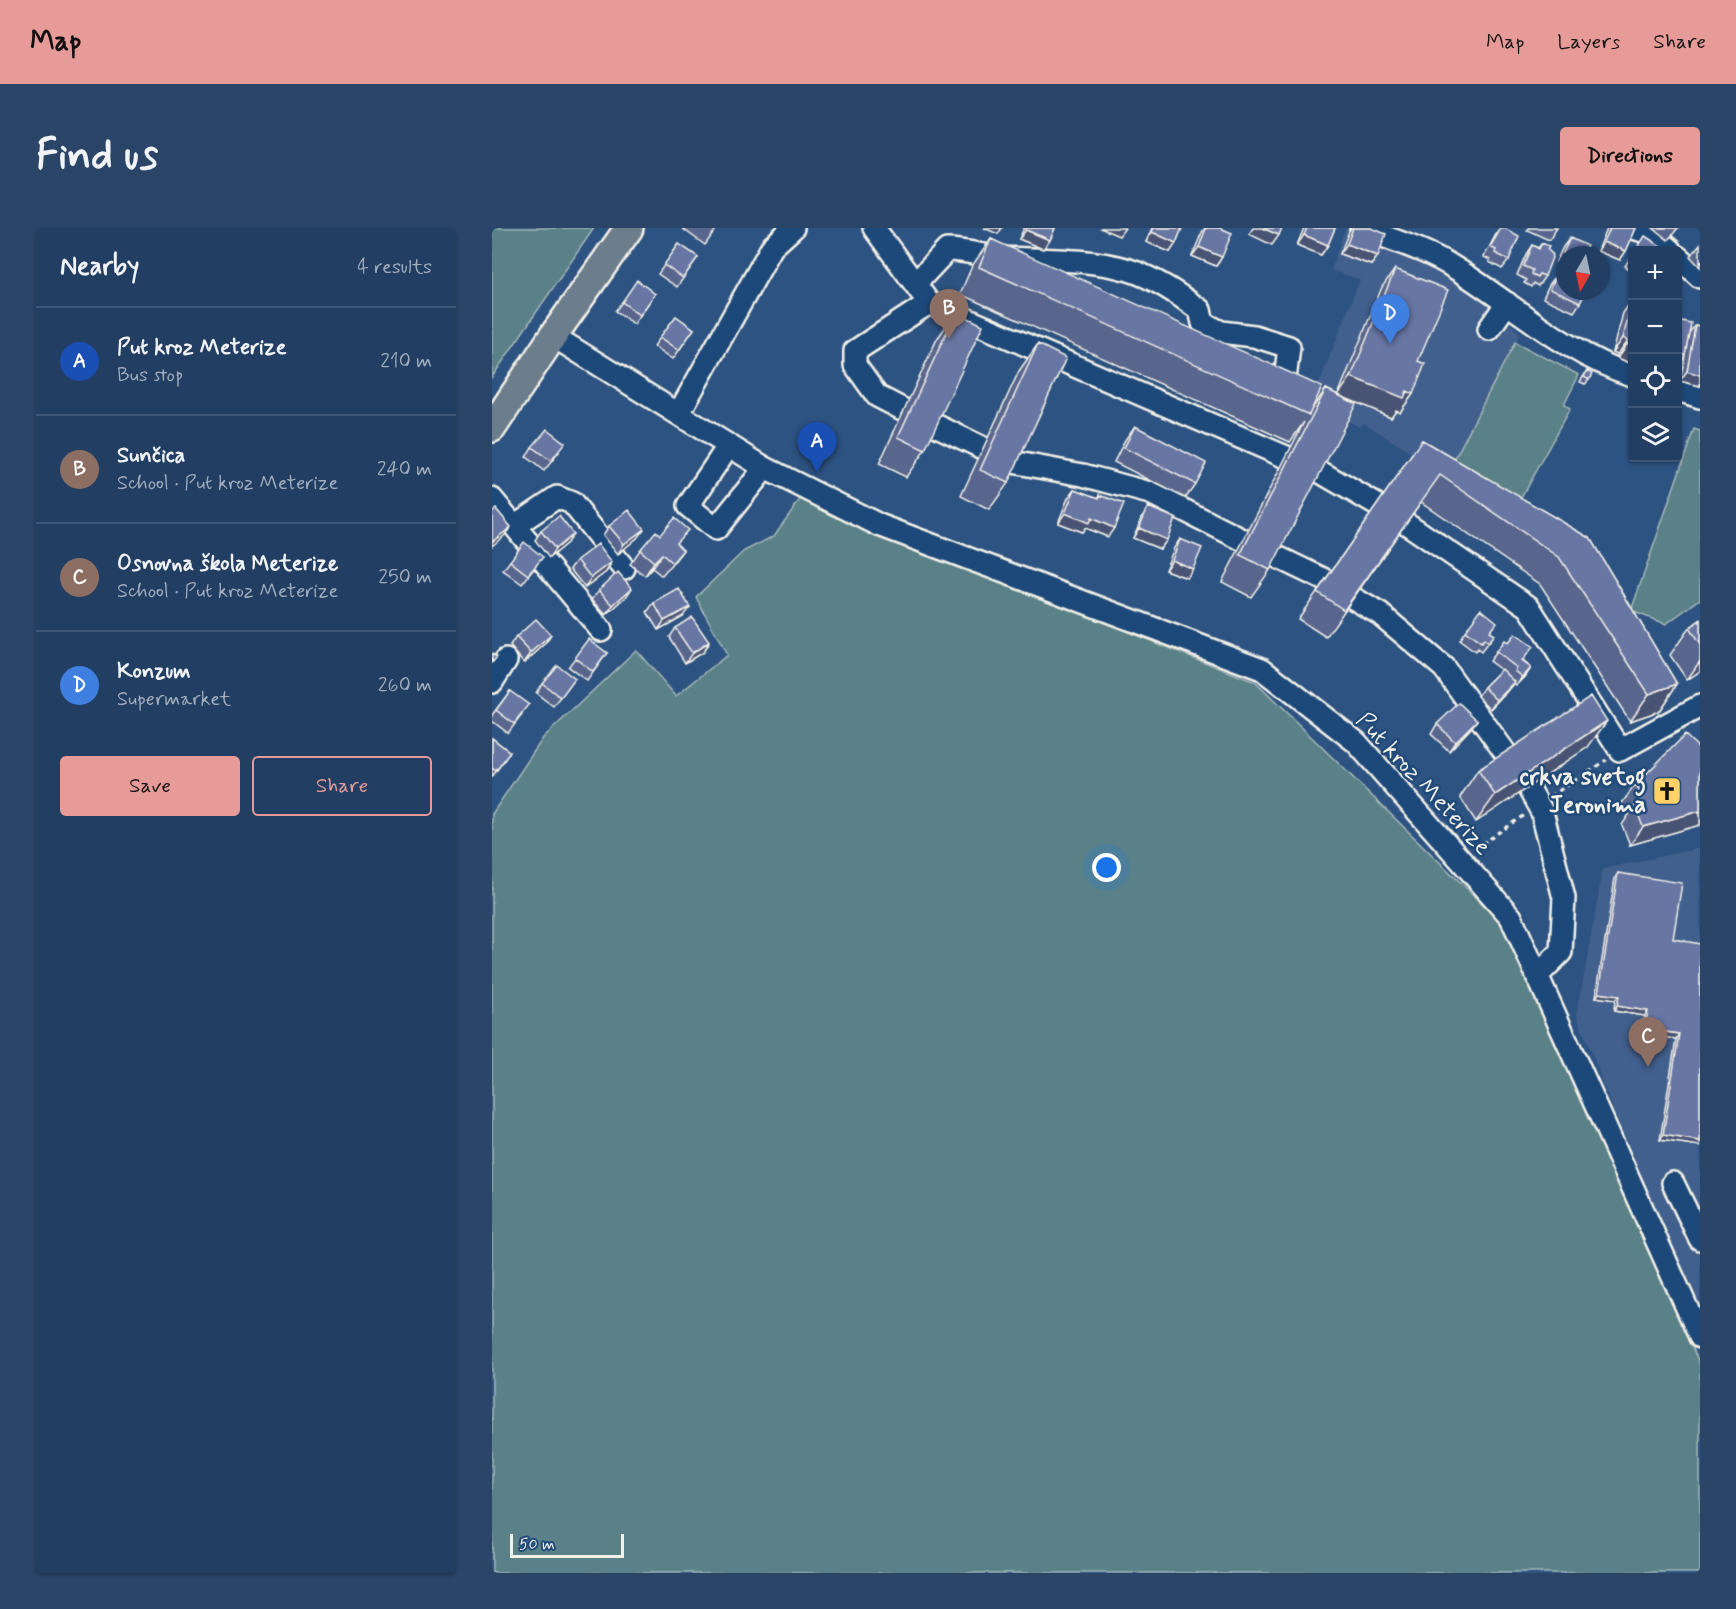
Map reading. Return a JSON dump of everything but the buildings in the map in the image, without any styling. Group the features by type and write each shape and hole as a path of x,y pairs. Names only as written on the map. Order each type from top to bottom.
{"main road":[{"path":"492,428 629,228"}],"street":[{"path":"679,413 772,247 793,228"},
{"path":"874,228 929,303 1286,457"},
{"path":"1361,228 1453,266 1557,337 1614,369 1628,374"},
{"path":"1633,228 1650,233 1665,246"},
{"path":"915,284 947,250 963,250 997,257 1095,262 1130,270 1171,289 1200,310 1203,323 1221,332 1254,336 1289,347 1283,396"},
{"path":"1682,261 1700,277"},
{"path":"904,410 877,396 855,366 855,351 929,303"},
{"path":"1489,328 1507,303"},
{"name":"Put kroz Meterize","path":"553,336 765,468 879,525 1262,669 1356,742 1511,917 1695,1311 1700,1337"},
{"path":"1682,392 1700,397"},
{"path":"931,423 983,448"},
{"path":"729,445 688,506 716,529 765,468"},
{"path":"1012,462 1083,475 1150,493 1243,540"},
{"path":"1317,470 1377,505"},
{"path":"514,526 557,497 572,503 624,568"},
{"path":"492,499 601,630"},
{"path":"1406,523 1529,607 1620,750 1700,706"},
{"path":"1273,555 1325,580"},
{"path":"1353,598 1380,614 1444,668 1512,762"},
{"path":"492,682 506,660"},
{"path":"1528,787 1542,812 1564,898 1561,952 1538,975"},
{"path":"1672,1183 1700,1239"}],"shaded area":[{"path":"1345,229 1433,268 1481,298 1520,333 1446,475 1364,423 1360,427 1311,404 1360,280 1331,270"},
{"path":"1700,848 1700,1309 1617,1119 1577,1015 1603,869"}],"green space":[{"path":"492,228 594,228 492,377"},
{"path":"1515,342 1579,375 1564,405 1570,409 1520,499 1452,464"},
{"path":"1694,429 1700,431 1700,599 1666,624 1631,611"},
{"path":"803,495 877,533 1255,682 1498,919 1529,975 1700,1365 1700,1573 492,1573 492,814 543,738 636,650 676,696 727,655 696,597 744,551 774,536"}],"place":[{"name":"Sunčica","path":"949,339"},
{"name":"Konzum","path":"1390,344"},
{"name":"Put kroz Meterize","path":"817,472"},
{"name":"crkva svetog Jeronima","path":"1667,791"},
{"name":"Osnovna škola Meterize","path":"1648,1067"}]}
